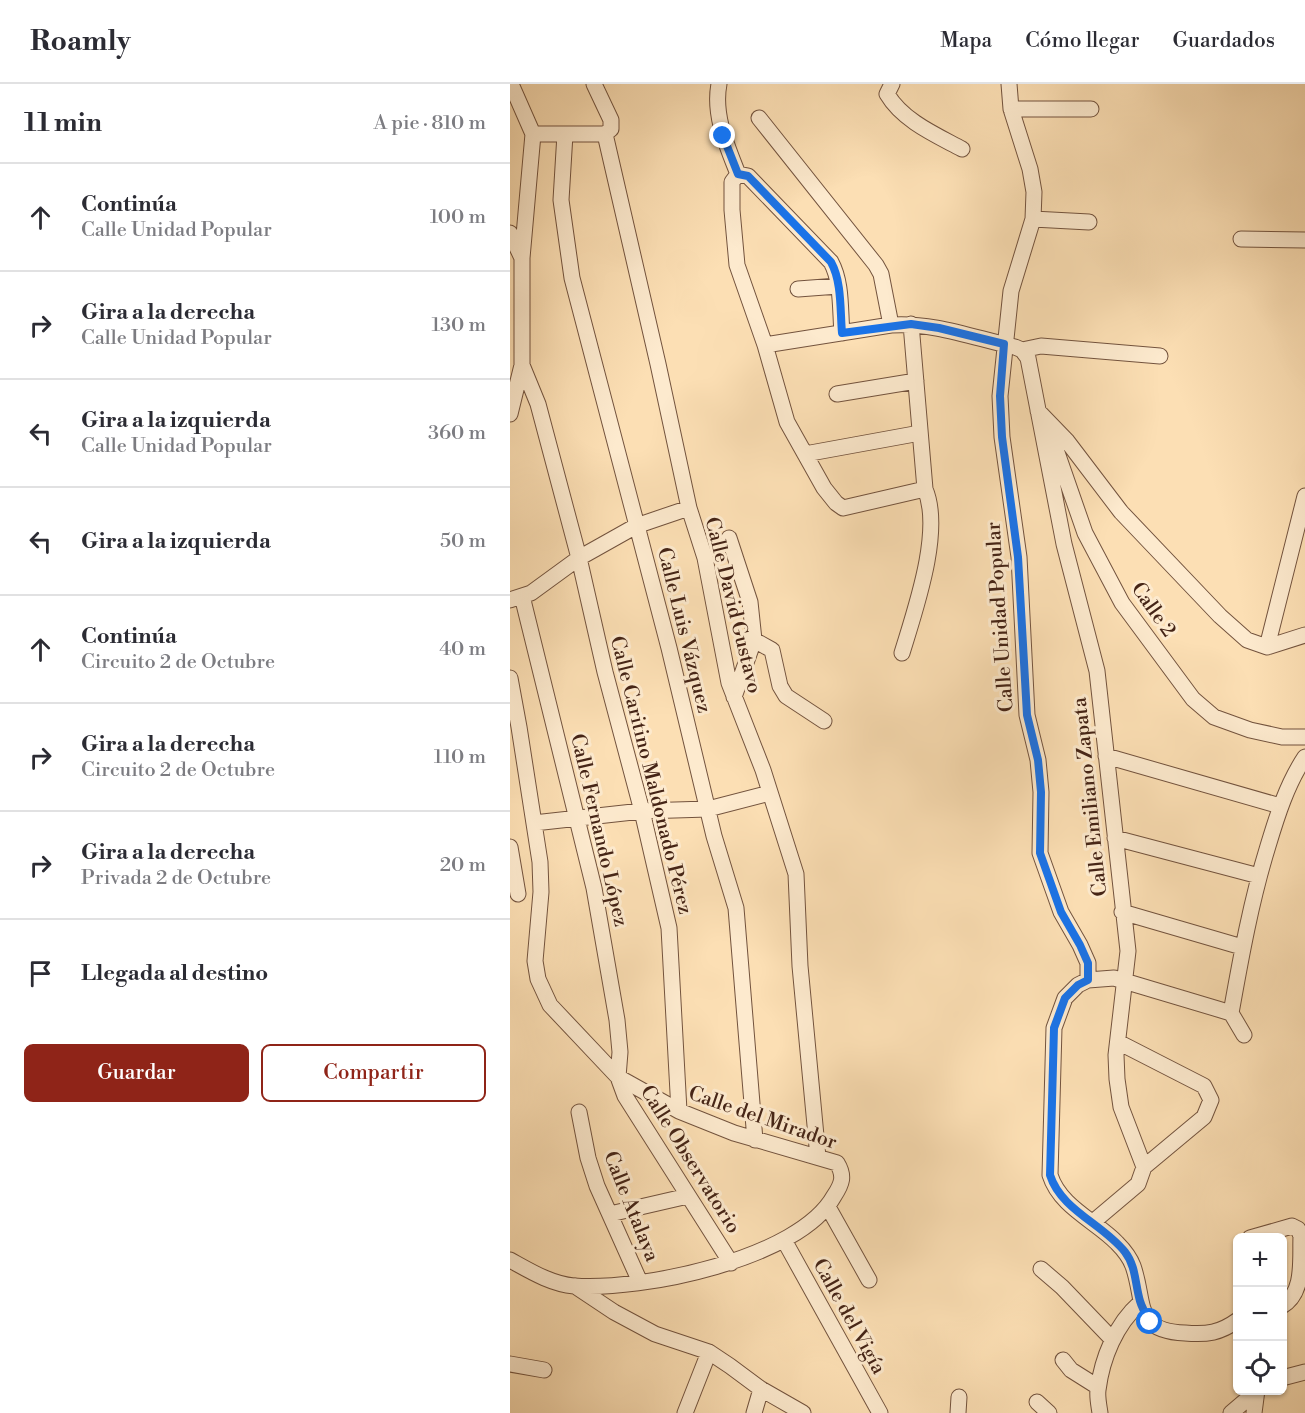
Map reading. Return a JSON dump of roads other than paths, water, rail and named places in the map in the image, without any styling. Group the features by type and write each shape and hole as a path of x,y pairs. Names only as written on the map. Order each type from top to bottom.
{"street":[{"path":"510,414 522,365 522,258 533,134 511,84"},
{"path":"594,84 604,104"},
{"path":"604,84 604,104"},
{"path":"719,84 717,108 723,136 738,174"},
{"path":"892,84 887,94 891,101 920,127 962,149"},
{"name":"Calle Unidad Popular","path":"1009,84 1011,109 1030,169 1034,192 1033,219 1011,291 1004,344 1000,396 1002,437 1018,557 1027,715 1038,760 1041,792 1040,853 1061,912 1088,963 1088,980"},
{"name":"Calle David Gustavo","path":"604,104 611,120 608,131 689,508 705,558 734,697 770,793 796,874 800,966 818,1156"},
{"path":"1011,109 1091,109"},
{"path":"759,118 876,264 881,274 891,326"},
{"path":"533,134 608,131"},
{"name":"Calle Luis Vázquez","path":"565,134 561,200 572,278 669,648 714,836 736,908 755,1140"},
{"path":"738,174 748,176 831,262 838,286 842,333"},
{"path":"738,174 732,182 737,264 765,345 787,422 824,488 843,508 925,489"},
{"path":"1033,219 1089,222"},
{"path":"510,234 522,258"},
{"path":"1241,238 1305,240"},
{"path":"798,289 838,286"},
{"path":"765,345 911,324 939,328 1022,350 1041,346 1160,356"},
{"path":"902,653 921,589 932,514 925,489 911,324"},
{"name":"Calle Emiliano Zapata","path":"1022,350 1028,358 1064,544 1097,671 1128,951 1118,1042 1118,1079 1121,1107 1144,1167"},
{"name":"Calle Caritino Maldonado Pérez","path":"522,365 538,404 579,558 604,672 642,811 669,928 679,1111"},
{"path":"837,394 916,381"},
{"path":"1038,411 1067,441 1121,512 1220,616 1247,640 1267,647 1305,635"},
{"name":"Calle 2","path":"1051,423 1054,447 1085,533 1122,603 1193,699 1214,717 1250,730 1282,737 1305,737"},
{"path":"805,454 920,433"},
{"path":"1267,647 1305,496"},
{"path":"516,598 531,593 579,558 636,526 689,508"},
{"path":"729,538 750,602 754,640 734,697"},
{"name":"Calle Fernando López","path":"516,598 578,818 607,953 620,1052 618,1077"},
{"path":"754,640 772,650 780,686 786,696 825,721"},
{"name":"Calle del Mirador","path":"510,678 540,862 541,892 535,961 538,979 550,1005 618,1077 679,1111 755,1140 818,1156 837,1163 842,1171 842,1182 828,1206 784,1240 768,1249 731,1263 673,1278 575,1286 548,1280 510,1260"},
{"path":"1106,756 1280,806"},
{"path":"1244,1035 1231,1013 1242,947 1259,876 1280,806 1305,757"},
{"path":"534,823 642,811 708,809 770,793"},
{"path":"1115,838 1259,876"},
{"path":"510,847 514,895 541,892"},
{"path":"1122,912 1242,947"},
{"path":"1231,1013 1114,978 1088,980 1078,985 1065,998 1054,1028 1050,1175 1061,1196 1116,1242 1126,1254 1133,1266 1140,1303 1150,1322 1167,1332 1203,1334 1224,1330 1233,1324"},
{"path":"1093,1222 1138,1184 1144,1167 1204,1117 1211,1100 1204,1086 1118,1042"},
{"name":"Calle Observatorio","path":"618,1077 625,1096 731,1263"},
{"name":"Calle Atalaya","path":"579,1112 588,1158 597,1186 640,1281"},
{"path":"610,1214 688,1196"},
{"path":"828,1206 868,1280"},
{"path":"1268,1233 1293,1226 1298,1229 1300,1236 1299,1281 1296,1292 1287,1304"},
{"name":"Calle del Vigía","path":"784,1240 880,1413"},
{"path":"1041,1269 1062,1287 1112,1339"},
{"path":"575,1286 614,1312 656,1334 709,1352 761,1389 803,1413"},
{"path":"1100,1413 1098,1387 1112,1339 1129,1312 1140,1303"},
{"path":"685,1413 709,1352"},
{"path":"1063,1360 1071,1370 1098,1387"},
{"path":"510,1364 544,1370"},
{"path":"1287,1377 1305,1372"},
{"path":"754,1413 761,1389"},
{"path":"1231,1413 1252,1395"},
{"path":"1254,1413 1256,1395"},
{"path":"957,1413 959,1397"}]}
